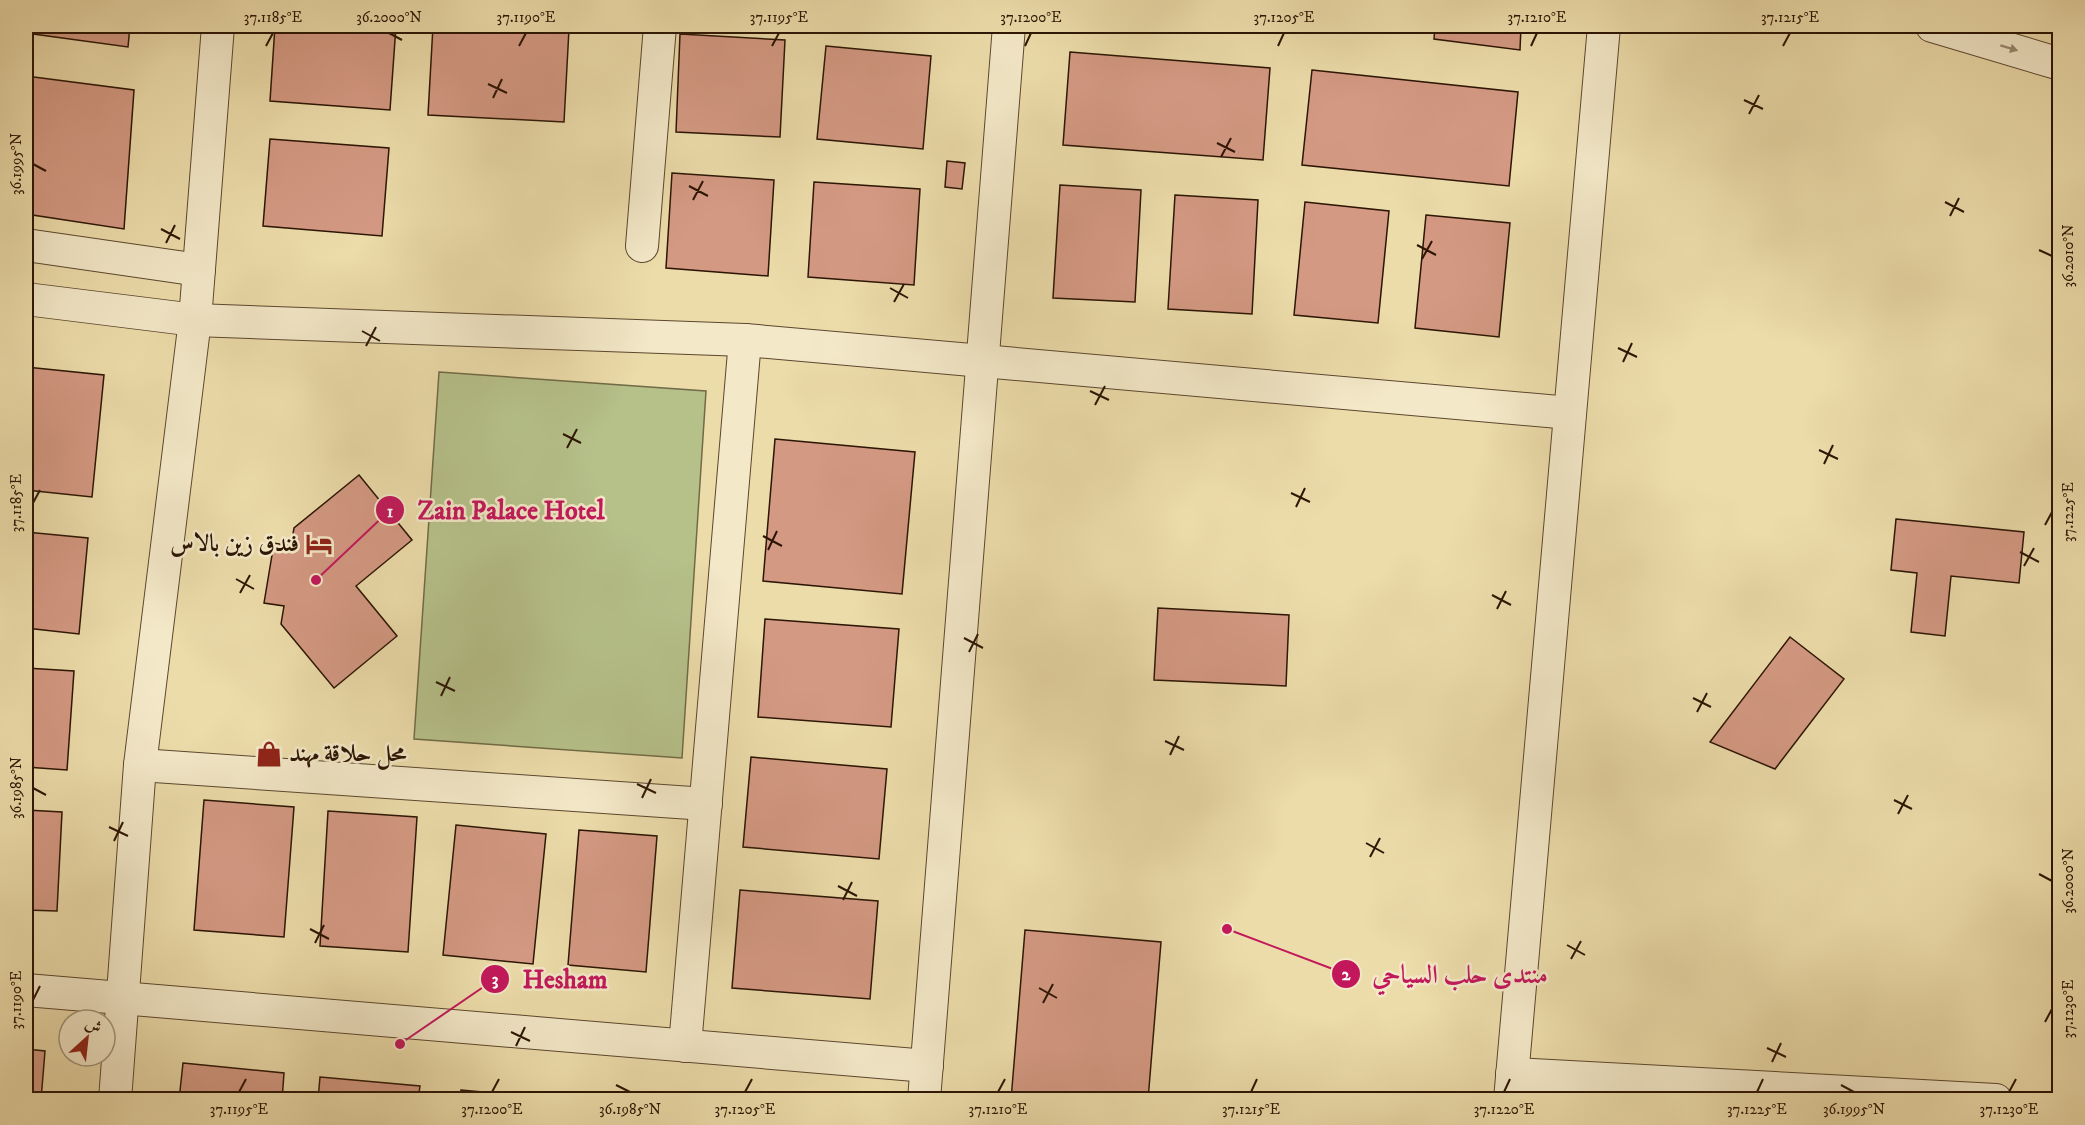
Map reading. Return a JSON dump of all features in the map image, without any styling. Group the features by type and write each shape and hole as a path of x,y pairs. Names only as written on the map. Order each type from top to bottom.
{"street":[{"path":"115,1100 140,765 195,320 218,26"},
{"path":"642,246 660,26"},
{"path":"924,1100 1009,26"},
{"path":"1604,26 1511,1087 1996,1100"},
{"path":"1932,26 2060,64"},
{"path":"26,245 199,270"},
{"path":"26,299 195,320 745,340 1570,413"},
{"path":"686,1046 745,340"},
{"path":"140,765 706,804"},
{"path":"26,990 927,1066"}],"green space":[{"path":"439,372 706,391 682,758 414,739"}],"building":[{"path":"26,26 130,26 128,47 26,33"},
{"path":"275,26 396,26 390,110 270,101"},
{"path":"433,26 569,29 564,122 428,115"},
{"path":"1313,26 1388,26 1387,28"},
{"path":"1435,26 1521,26 1520,50 1434,39"},
{"path":"680,34 785,40 780,137 676,132"},
{"path":"826,46 931,56 923,149 817,139"},
{"path":"1070,52 1270,68 1263,160 1063,145"},
{"path":"1312,70 1518,92 1509,186 1302,165"},
{"path":"26,76 134,90 124,229 26,214"},
{"path":"270,139 389,148 382,236 263,226"},
{"path":"947,161 965,163 962,189 945,187"},
{"path":"672,173 774,180 768,276 666,268"},
{"path":"814,182 920,189 914,285 808,277"},
{"path":"1060,185 1141,190 1135,302 1053,298"},
{"path":"1175,195 1258,200 1252,314 1168,309"},
{"path":"1305,202 1389,211 1378,323 1294,315"},
{"path":"1426,215 1510,223 1499,337 1415,328"},
{"path":"26,367 104,375 92,497 26,490"},
{"path":"775,439 915,452 902,594 763,581"},
{"path":"359,475 412,540 356,586 397,636 334,688 281,624 284,606 264,603 274,543 291,546 294,528"},
{"path":"1896,519 2024,532 2019,583 1951,576 1945,636 1911,632 1917,573 1891,570"},
{"path":"26,532 88,538 79,634 26,628"},
{"path":"1158,608 1289,615 1286,686 1154,680"},
{"path":"765,619 899,629 891,727 758,717"},
{"path":"1790,637 1844,679 1775,769 1710,742"},
{"path":"26,668 74,671 67,770 26,767"},
{"path":"751,757 887,769 879,859 743,847"},
{"path":"204,800 294,807 284,937 194,930"},
{"path":"26,810 62,812 57,911 26,910"},
{"path":"328,811 417,817 408,952 320,946"},
{"path":"456,825 546,834 533,964 443,955"},
{"path":"579,830 657,836 646,972 568,965"},
{"path":"740,890 878,901 870,999 732,988"},
{"path":"1025,930 1161,942 1148,1100 1011,1100"},
{"path":"26,1049 45,1051 41,1100 26,1100"},
{"path":"183,1063 284,1073 282,1100 179,1100"},
{"path":"320,1077 420,1086 418,1100 318,1100"},
{"path":"461,1090 561,1099 561,1100 460,1100"}],"place":[{"name":"فندق زين بالاس","path":"319,544"},
{"name":"Zain Palace Hotel","path":"316,580"},
{"name":"محل حلاقة مهند","path":"269,754"},
{"name":"منتدى حلب السياحي","path":"1227,929"},
{"name":"Hesham","path":"400,1044"}]}
